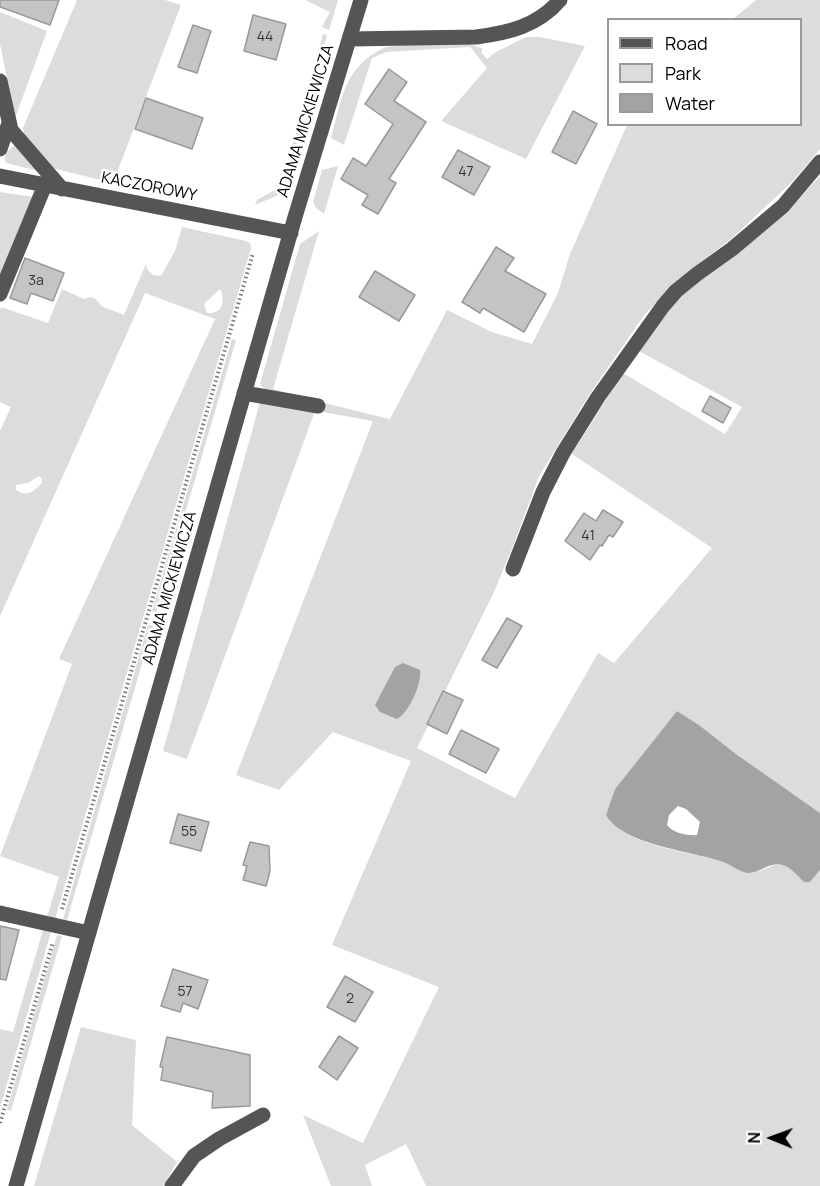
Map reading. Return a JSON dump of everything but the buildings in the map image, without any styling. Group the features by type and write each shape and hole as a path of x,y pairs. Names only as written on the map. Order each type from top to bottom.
{"street":[{"name":"ADAMA MICKIEWICZA","path":"16,1186 244,393 361,0"},
{"path":"350,39 476,37 497,34 511,31 534,21 560,0"},
{"path":"0,81 9,123 18,140 62,189"},
{"path":"0,149 9,123"},
{"path":"513,569 543,492 563,453 598,397 663,306 676,291 732,249 783,206 820,162"},
{"name":"KACZOROWY","path":"0,176 291,233"},
{"path":"0,294 45,185"},
{"path":"244,393 318,406"},
{"path":"0,913 89,933"},
{"path":"172,1186 194,1156 219,1139 263,1115"}],"path":[{"path":"0,1123 253,253"}],"green space":[{"path":"77,0 165,0 181,5 113,183 52,168 24,134 23,128"},
{"path":"305,0 338,0 329,30 322,27 330,12"},
{"path":"756,0 820,0 820,149 792,182 731,239 686,273 645,314 589,395 539,476 494,592 417,748 515,798 598,653 614,663 712,548 572,454 623,373 725,434 742,407 637,350 672,303 798,200 820,176 820,813 677,711 615,789 606,815 626,834 658,846 720,861 743,871 761,871 779,864 785,865 800,878 816,875 820,870 820,1186 426,1186 406,1144 365,1165 372,1186 331,1186 303,1115 363,1143 439,987 332,945 411,761 333,732 279,790 236,775 373,421 317,411 320,402 390,419 447,310 492,332 532,344 558,293 570,254 627,126 802,126 802,18 734,18"},
{"path":"0,12 47,31 15,118 0,44"},
{"path":"323,34 327,35 284,187 278,195 255,205 257,200 275,190 284,176"},
{"path":"526,37 540,37 585,46 526,159 441,121 487,68 470,47 386,52 372,58 344,145 331,138 342,97 353,74 372,55 386,47 448,41 460,42 483,49 481,52 487,59"},
{"path":"15,146 20,148 37,169 6,163 6,153"},
{"path":"338,166 324,214 316,208 313,202 322,170"},
{"path":"0,192 34,197 0,280"},
{"path":"182,227 246,241 250,243 251,248 55,919 47,917 59,877 0,856 72,664 59,659 215,319 145,293 0,616 0,431 11,407 0,402 0,310 1,307 48,323 62,289 84,299 91,297 96,299 101,306 124,315 146,264 147,269 153,275 161,276 175,251","holes":["219,290 222,295 221,307 216,312 207,313 204,304","39,476 42,483 33,491 24,493 16,490 16,485 28,483"]},
{"path":"319,231 273,389 299,396 266,391 260,384 300,244"},
{"path":"232,339 236,340 156,612 152,611"},
{"path":"260,402 315,411 187,759 163,751"},
{"path":"148,625 153,626 67,920 63,919"},
{"path":"43,930 51,932 0,1108 0,1029 13,1032"},
{"path":"57,935 62,936 11,1111 7,1110"},
{"path":"81,1027 136,1040 132,1125 177,1162 163,1186 34,1186"}],"water":[{"path":"403,663 420,670 420,676 417,690 410,704 402,716 397,719 380,712 375,705 395,667"},
{"path":"677,711 820,813 820,870 810,882 804,882 788,867 779,864 748,873 723,862 642,840 614,825 606,815 615,789","holes":["678,806 686,809 700,822 697,835 680,833 667,825 669,815"]}]}
